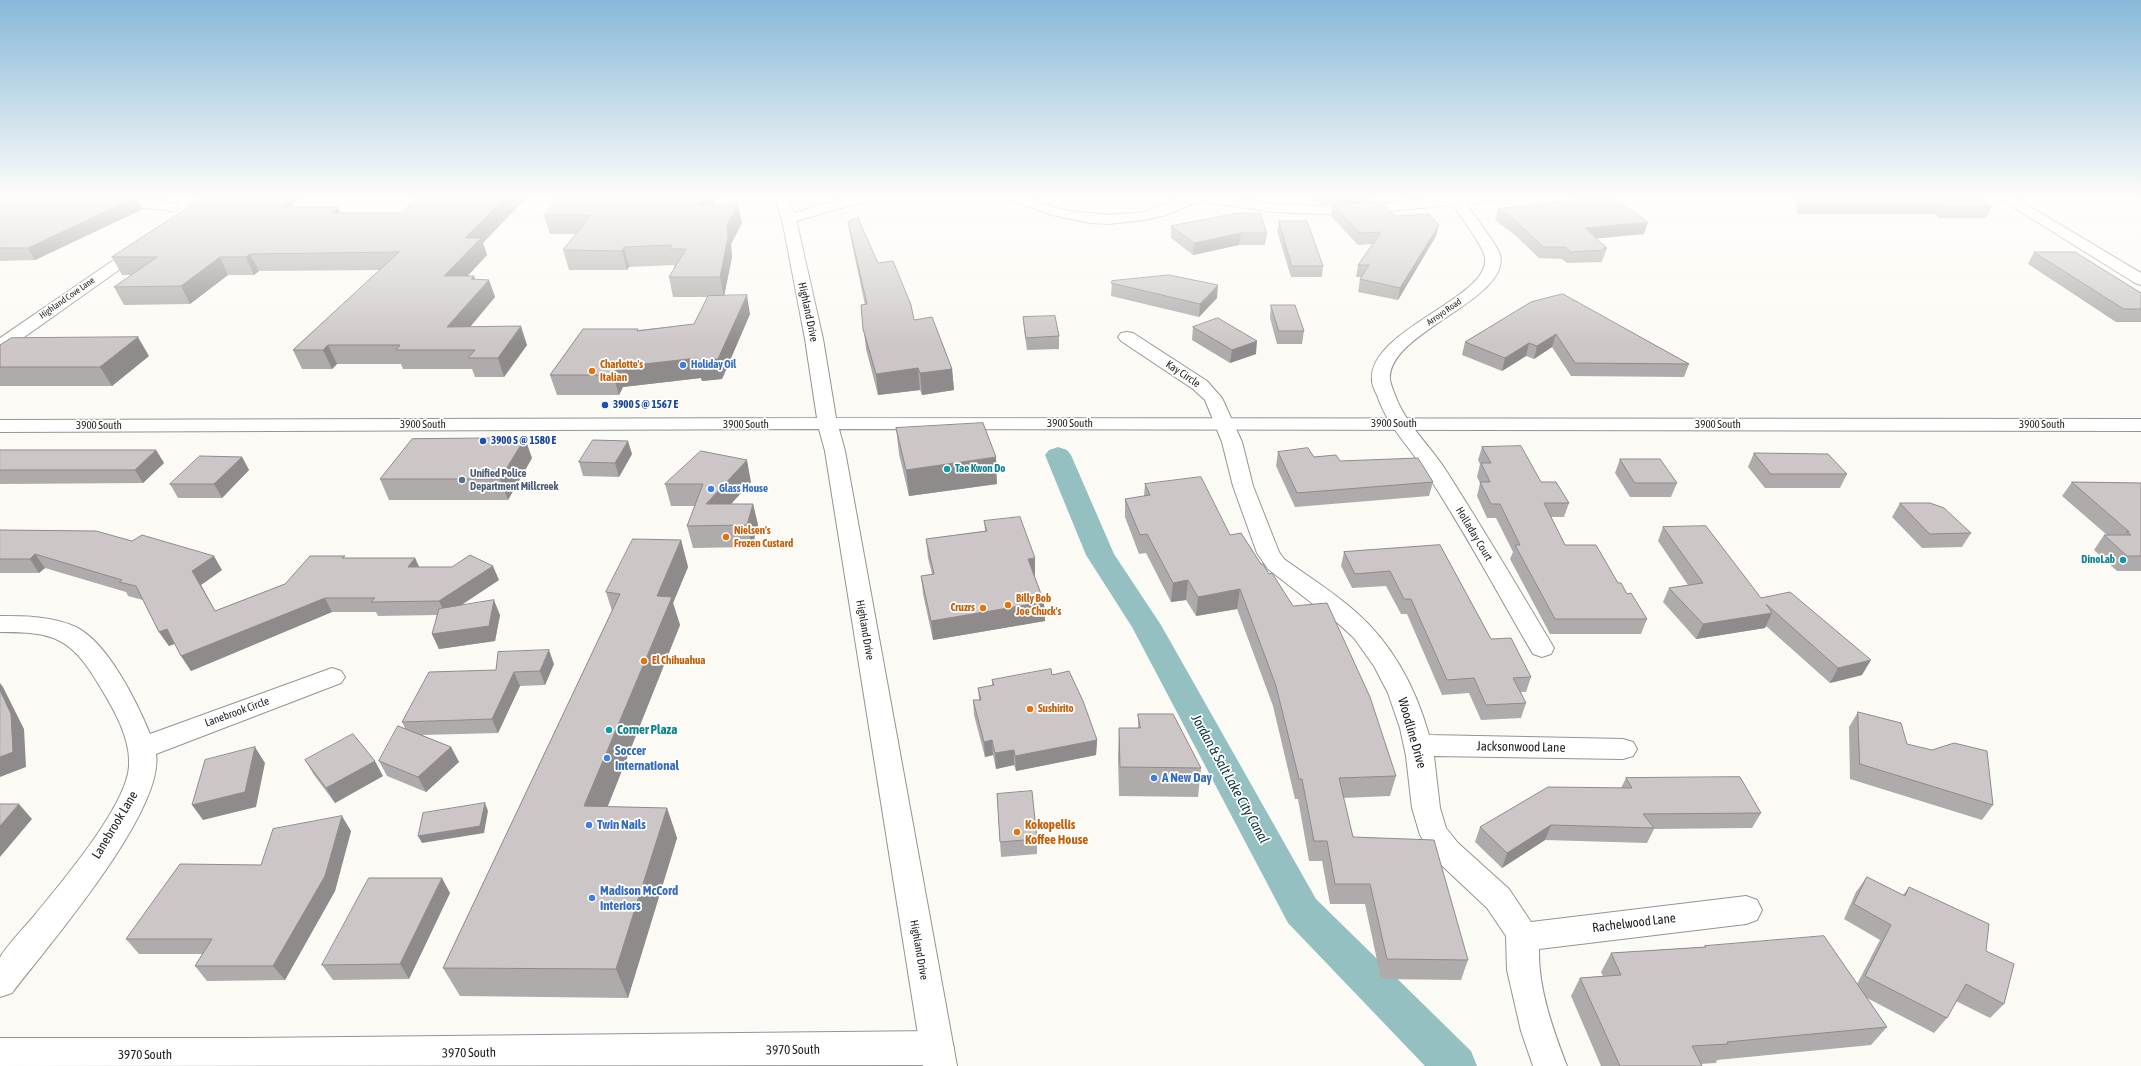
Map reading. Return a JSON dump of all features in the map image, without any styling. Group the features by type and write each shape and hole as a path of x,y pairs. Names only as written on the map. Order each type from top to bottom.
{"street":[{"name":"Highland Cove Lane","path":"0,346 142,247"},
{"name":"Highland Drive","path":"795,247 814,339 828,425 835,450 938,1057"},
{"name":"Arroyo Road","path":"1399,424 1383,389 1381,381 1384,363 1393,350 1403,341 1478,288 1492,268 1493,260 1488,247"},
{"path":"2086,247 2141,280"},
{"name":"Kay Circle","path":"1127,337 1207,391 1213,398 1224,424"},
{"name":"3900 South","path":"0,426 1224,424 2141,425"},
{"name":"Woodline Drive","path":"1224,424 1232,442 1243,486 1268,554 1276,564 1350,619 1379,652 1391,672 1400,692 1418,745 1424,772 1427,812 1431,828 1458,862 1487,888 1508,910 1523,937"},
{"name":"Holladay Court","path":"1399,424 1436,471 1542,648"},
{"name":"Lanebrook Lane","path":"0,624 25,625 61,630 86,646 104,671 130,717 142,748 143,769 135,795 95,860 0,982"},
{"name":"Lanebrook Circle","path":"142,748 332,677"},
{"name":"Jacksonwood Lane","path":"1418,745 1624,749"},
{"name":"Rachelwood Lane","path":"1523,937 1746,910"},
{"path":"1523,937 1522,968 1550,1066"},
{"name":"3970 South","path":"0,1055 245,1060 938,1057"}],"building":[{"path":"0,247 31,247 28,248 0,248"},
{"path":"128,247 472,247 444,276 474,276 471,279 489,280 447,327 521,326 498,358 468,358 475,350 396,350 400,345 328,345 323,350 293,350 399,252 250,254 246,257 220,257 181,286 114,287 157,257 112,257"},
{"path":"566,247 630,247 624,247 622,251 563,250"},
{"path":"671,247 726,247 720,277 669,277 686,249 670,249"},
{"path":"854,247 871,247 878,263 893,261 911,305 914,320 932,317 952,369 920,373 918,368 876,374 863,329 861,305 867,304"},
{"path":"1286,247 1316,247 1323,266 1292,266"},
{"path":"1371,247 1426,247 1400,288 1360,279 1369,265 1358,265"},
{"path":"1543,247 1606,247 1607,248 1603,248 1605,250 1570,252 1566,247"},
{"path":"2034,252 2075,252 2141,293 2141,309 2124,309"},
{"path":"1169,275 1218,285 1200,304 1111,283 1112,281"},
{"path":"1563,294 1689,364 1575,363 1556,334 1537,346 1529,343 1505,358 1465,342 1531,302"},
{"path":"747,295 718,359 697,361 697,358 618,367 613,375 550,375 583,329 638,329 637,331 694,324 708,296"},
{"path":"1271,305 1295,305 1304,331 1279,331"},
{"path":"1055,316 1059,336 1026,338 1023,317"},
{"path":"1218,318 1257,341 1232,350 1193,327"},
{"path":"138,337 100,367 0,367 0,345 11,338"},
{"path":"983,423 996,457 906,470 896,428"},
{"path":"525,438 500,479 380,479 412,439"},
{"path":"593,440 628,441 615,463 579,462"},
{"path":"1521,446 1541,482 1556,482 1569,503 1544,503 1565,545 1596,545 1618,583 1621,583 1627,594 1631,593 1647,619 1555,619 1515,545 1520,545 1500,504 1491,504 1480,482 1490,482 1481,463 1491,463 1482,447"},
{"path":"1308,448 1314,457 1336,455 1340,461 1418,458 1433,482 1297,493 1278,452"},
{"path":"0,450 156,450 135,470 0,470"},
{"path":"701,451 747,460 706,504 753,504 747,525 687,526 703,484 665,484"},
{"path":"1754,453 1828,454 1847,474 1771,474"},
{"path":"200,456 242,457 214,484 170,484"},
{"path":"1620,459 1660,459 1677,483 1635,483"},
{"path":"1201,477 1230,535 1241,533 1261,564 1263,564 1269,574 1272,573 1293,606 1327,603 1370,697 1396,776 1339,778 1353,837 1434,840 1468,960 1387,959 1370,884 1335,884 1327,841 1314,841 1302,779 1299,779 1276,686 1240,589 1198,597 1188,580 1173,583 1147,534 1140,535 1125,499 1150,495 1145,484"},
{"path":"2072,482 2141,483 2141,556 2127,556 2104,535 2131,535"},
{"path":"1900,503 1930,503 1944,508 1971,533 1930,534"},
{"path":"1020,517 1035,558 1028,559 1044,602 931,621 921,576 934,574 926,539 987,531 984,521"},
{"path":"1706,526 1761,598 1790,592 1871,660 1838,668 1766,604 1772,613 1703,624 1669,588 1703,583 1663,527"},
{"path":"0,530 96,531 132,541 142,535 214,556 192,571 215,611 285,584 310,556 345,556 342,558 415,558 408,567 452,567 470,555 493,566 439,601 371,602 375,598 325,598 181,656 167,629 159,632 136,586 119,582 122,580 35,554 30,559 0,559"},
{"name":"Corner Plaza","path":"633,539 681,540 657,596 672,597 584,806 667,808 616,969 443,968 620,594 606,592"},
{"path":"1440,545 1491,639 1511,638 1531,677 1513,678 1526,703 1486,705 1474,678 1447,680 1411,599 1404,599 1390,571 1355,574 1344,552"},
{"path":"494,600 489,626 432,634 439,609"},
{"path":"549,650 540,671 514,672 492,719 402,722 429,672 496,670 498,652"},
{"path":"1051,669 1052,675 1069,671 1083,701 1097,740 1015,756 1014,750 995,753 992,740 984,742 973,700 981,700 978,688 994,685 992,680"},
{"path":"0,690 11,714 13,752 0,757"},
{"path":"1858,712 1901,723 1907,744 1932,750 1954,743 1987,751 1993,805 1860,764"},
{"path":"1138,714 1173,714 1201,768 1120,767 1119,728 1140,728"},
{"path":"398,726 451,747 418,777 379,761"},
{"path":"353,734 375,761 326,788 305,760"},
{"path":"255,747 245,792 192,805 205,760"},
{"path":"1740,777 1761,813 1643,814 1654,828 1551,825 1507,853 1480,827 1548,787 1632,788 1626,778"},
{"name":"Kokopellis Koffee House","path":"1032,791 1037,839 1000,842 997,794"},
{"path":"485,803 480,826 418,836 423,813"},
{"path":"0,804 19,804 0,826"},
{"path":"342,816 325,876 273,966 195,966 212,939 126,939 180,864 261,865 273,829"},
{"path":"1867,877 1905,896 1909,887 1989,924 1986,951 2014,964 2004,1004 1966,984 1947,1018 1865,976 1891,925 1854,904"},
{"path":"369,878 442,878 400,964 322,965"},
{"path":"1824,936 1887,1027 1727,1042 1728,1044 1692,1046 1702,1066 1620,1066 1580,978 1621,975 1611,953 1706,947 1705,946"}],"waterway":[{"name":"Jordan & Salt Lake City Canal","path":"1058,455 1100,555 1146,625 1302,911 1455,1066"}],"place":[{"name":"Holiday Oil","path":"683,365"},
{"name":"Charlotte's Italian","path":"592,371"},
{"name":"3900 S @ 1567 E","path":"605,405"},
{"name":"3900 S @ 1580 E","path":"483,441"},
{"name":"Tae Kwon Do","path":"947,469"},
{"name":"Unified Police Department Millcreek","path":"462,480"},
{"name":"Glass House","path":"711,489"},
{"name":"Nielsen's Frozen Custard","path":"726,537"},
{"name":"DinoLab","path":"2123,560"},
{"name":"Billy Bob Joe Chuck's","path":"1008,605"},
{"name":"Cruzrs","path":"983,608"},
{"name":"El Chihuahua","path":"644,661"},
{"name":"Sushirito","path":"1030,709"},
{"name":"Corner Plaza","path":"609,730"},
{"name":"Soccer International","path":"607,758"},
{"name":"A New Day","path":"1154,778"},
{"name":"Twin Nails","path":"589,825"},
{"name":"Kokopellis Koffee House","path":"1017,832"},
{"name":"Madison McCord Interiors","path":"592,898"}]}
